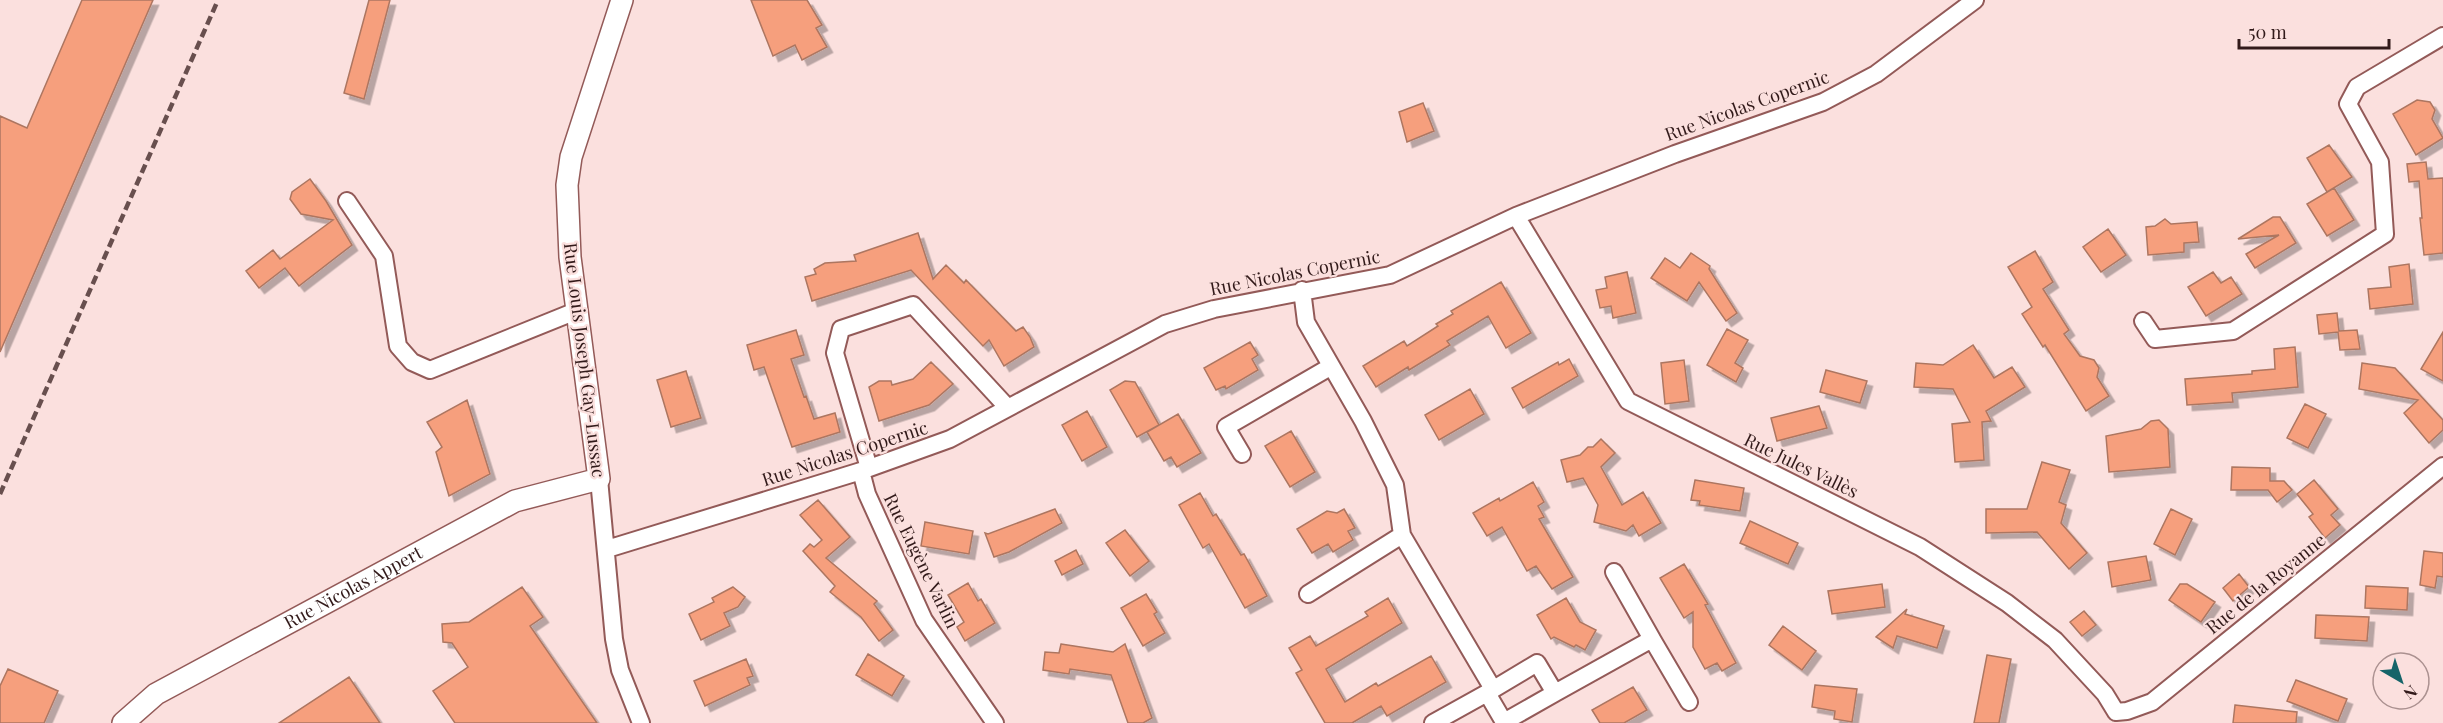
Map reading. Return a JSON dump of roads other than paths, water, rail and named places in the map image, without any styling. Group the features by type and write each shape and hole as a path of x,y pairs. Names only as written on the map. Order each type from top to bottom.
{"street":[{"name":"Rue Louis Joseph Gay-Lussac","path":"622,0 571,157 567,185 570,257 599,479 614,639 620,670 641,723"},
{"name":"Rue Nicolas Copernic","path":"607,549 865,470 950,439 1165,324 1214,309 1302,290 1390,275 1516,216 1675,154 1823,102 1876,74 1975,0"},
{"path":"2143,321 2155,339 2233,331 2385,234 2380,162 2348,104 2357,87 2443,36"},
{"path":"347,201 384,256 398,346 412,362 430,370 576,311"},
{"name":"Rue Jules Vallès","path":"1516,216 1628,401 1920,546 2007,603 2055,640 2105,694 2115,717"},
{"path":"1302,290 1306,322 1363,421 1395,485 1402,535 1490,691 1504,722 1653,639"},
{"name":"Rue Eugène Varlin","path":"995,723 924,620 867,494 865,470 835,353 841,329 913,305 1008,408"},
{"path":"1242,454 1226,427 1330,367"},
{"name":"Rue de la Royanne","path":"2115,717 2152,702 2443,466"},
{"name":"Rue Nicolas Appert","path":"123,723 156,694 515,501 599,479"},
{"path":"1308,594 1402,535"},
{"path":"1614,572 1689,702"},
{"path":"1433,723 1537,663 1555,693"}],"railway":[{"path":"0,494 218,0"}]}
